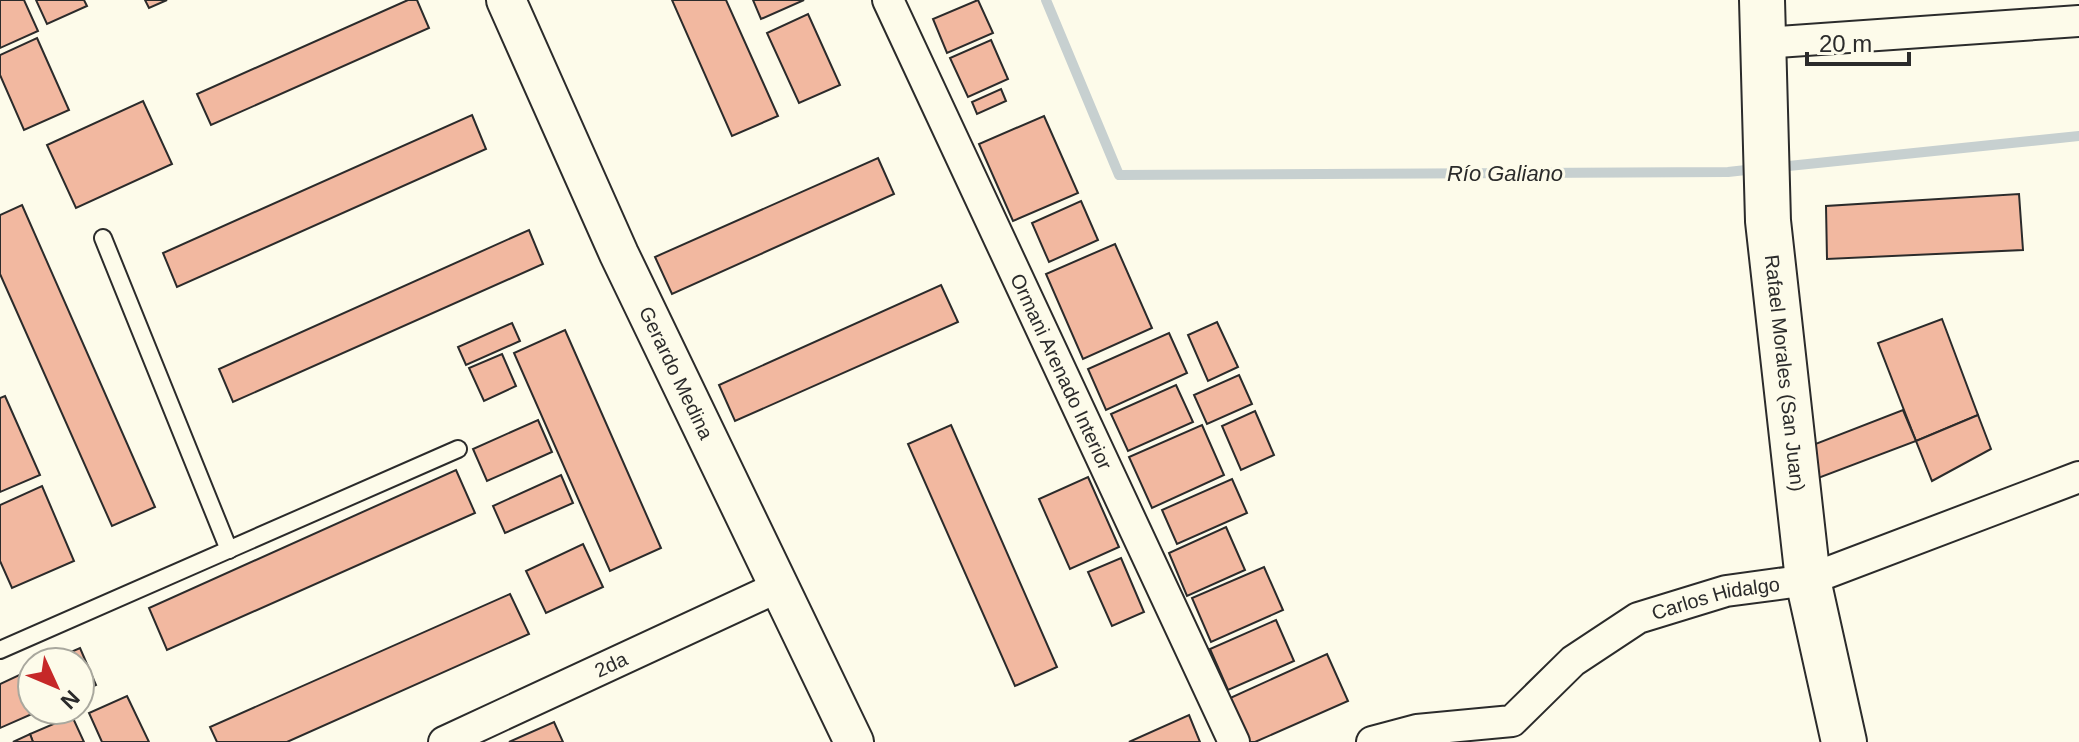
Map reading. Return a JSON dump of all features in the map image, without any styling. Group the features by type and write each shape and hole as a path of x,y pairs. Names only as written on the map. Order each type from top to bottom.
{"main road":[{"name":"Rafael Morales (San Juan)","path":"1762,0 1768,221 1808,580 1844,742"}],"street":[{"name":"Gerardo Medina","path":"506,0 619,254 854,742"},
{"name":"Ormani Arenado Interior","path":"888,0 1234,742"},
{"path":"1763,43 2079,21"},
{"name":"Carlos Hidalgo","path":"1372,742 1417,730 1508,732 1573,661 1638,618 1726,591 1808,580 2079,477"},
{"name":"2da","path":"444,742 778,587"}],"lane":[{"path":"103,238 229,550"},
{"path":"0,650 458,449"}],"building":[{"path":"0,0 24,0 38,31 0,48"},
{"path":"36,0 84,0 87,6 47,24"},
{"path":"145,0 167,0 149,8"},
{"path":"408,0 417,0 429,28 211,125 197,94"},
{"path":"672,0 726,0 778,116 732,136"},
{"path":"753,0 804,0 761,19"},
{"path":"978,0 993,33 947,53 933,19"},
{"path":"808,14 840,85 799,103 767,33"},
{"path":"37,38 69,110 24,130 0,75 0,55"},
{"path":"991,40 1008,79 968,97 950,58"},
{"path":"1001,89 1006,101 977,114 972,102"},
{"path":"143,101 172,164 76,208 47,145"},
{"path":"472,115 486,149 177,287 163,253"},
{"path":"1044,116 1078,193 1013,221 979,144"},
{"path":"878,158 894,194 672,294 655,257"},
{"path":"2019,194 2023,250 1827,259 1826,206"},
{"path":"1081,201 1098,240 1049,262 1032,223"},
{"path":"22,205 155,507 112,526 0,274 0,215"},
{"path":"529,230 543,264 233,402 219,369"},
{"path":"1115,244 1152,328 1083,359 1046,274"},
{"path":"941,285 958,322 735,421 719,385"},
{"path":"1942,319 1978,415 1916,441 1878,343"},
{"path":"1217,322 1238,367 1208,381 1188,335"},
{"path":"512,323 520,341 466,365 458,347"},
{"path":"565,330 661,548 610,571 514,353"},
{"path":"1169,333 1187,373 1106,410 1088,369"},
{"path":"502,354 516,386 484,401 469,368"},
{"path":"1239,375 1252,404 1207,424 1194,395"},
{"path":"1176,385 1193,422 1128,451 1111,414"},
{"path":"5,396 40,475 0,492 0,398"},
{"path":"1903,410 1916,441 1813,480 1805,448"},
{"path":"1255,411 1274,455 1241,470 1222,426"},
{"path":"1978,415 1991,449 1932,481 1916,441"},
{"path":"538,420 552,452 487,481 473,449"},
{"path":"951,425 1057,667 1015,686 908,444"},
{"path":"1202,425 1224,475 1152,508 1129,457"},
{"path":"456,470 475,513 167,650 149,608"},
{"path":"561,475 573,503 505,533 493,506"},
{"path":"1088,477 1119,547 1070,569 1039,499"},
{"path":"1232,479 1247,513 1177,544 1162,510"},
{"path":"42,486 74,561 12,588 0,561 0,505"},
{"path":"1226,527 1245,570 1187,596 1169,553"},
{"path":"583,544 603,587 546,613 526,571"},
{"path":"1121,558 1144,612 1112,626 1088,572"},
{"path":"1264,567 1283,610 1211,642 1192,598"},
{"path":"510,594 529,634 287,742 217,742 210,727"},
{"path":"1276,620 1294,661 1228,690 1210,649"},
{"path":"1327,654 1348,701 1255,742 1247,742 1228,699"},
{"path":"16,676 16,721 0,728 0,684"},
{"path":"127,696 149,742 102,742 95,726 96,710"},
{"path":"1189,715 1200,742 1129,742"},
{"path":"554,722 563,742 509,742"},
{"path":"49,726 77,726 84,742 33,742 30,734"},
{"path":"30,734 33,742 13,742"}],"waterway":[{"name":"Río Galiano","path":"1046,0 1119,175 1728,172 1755,169"},
{"name":"Río Galiano","path":"1779,167 2079,136"}]}
